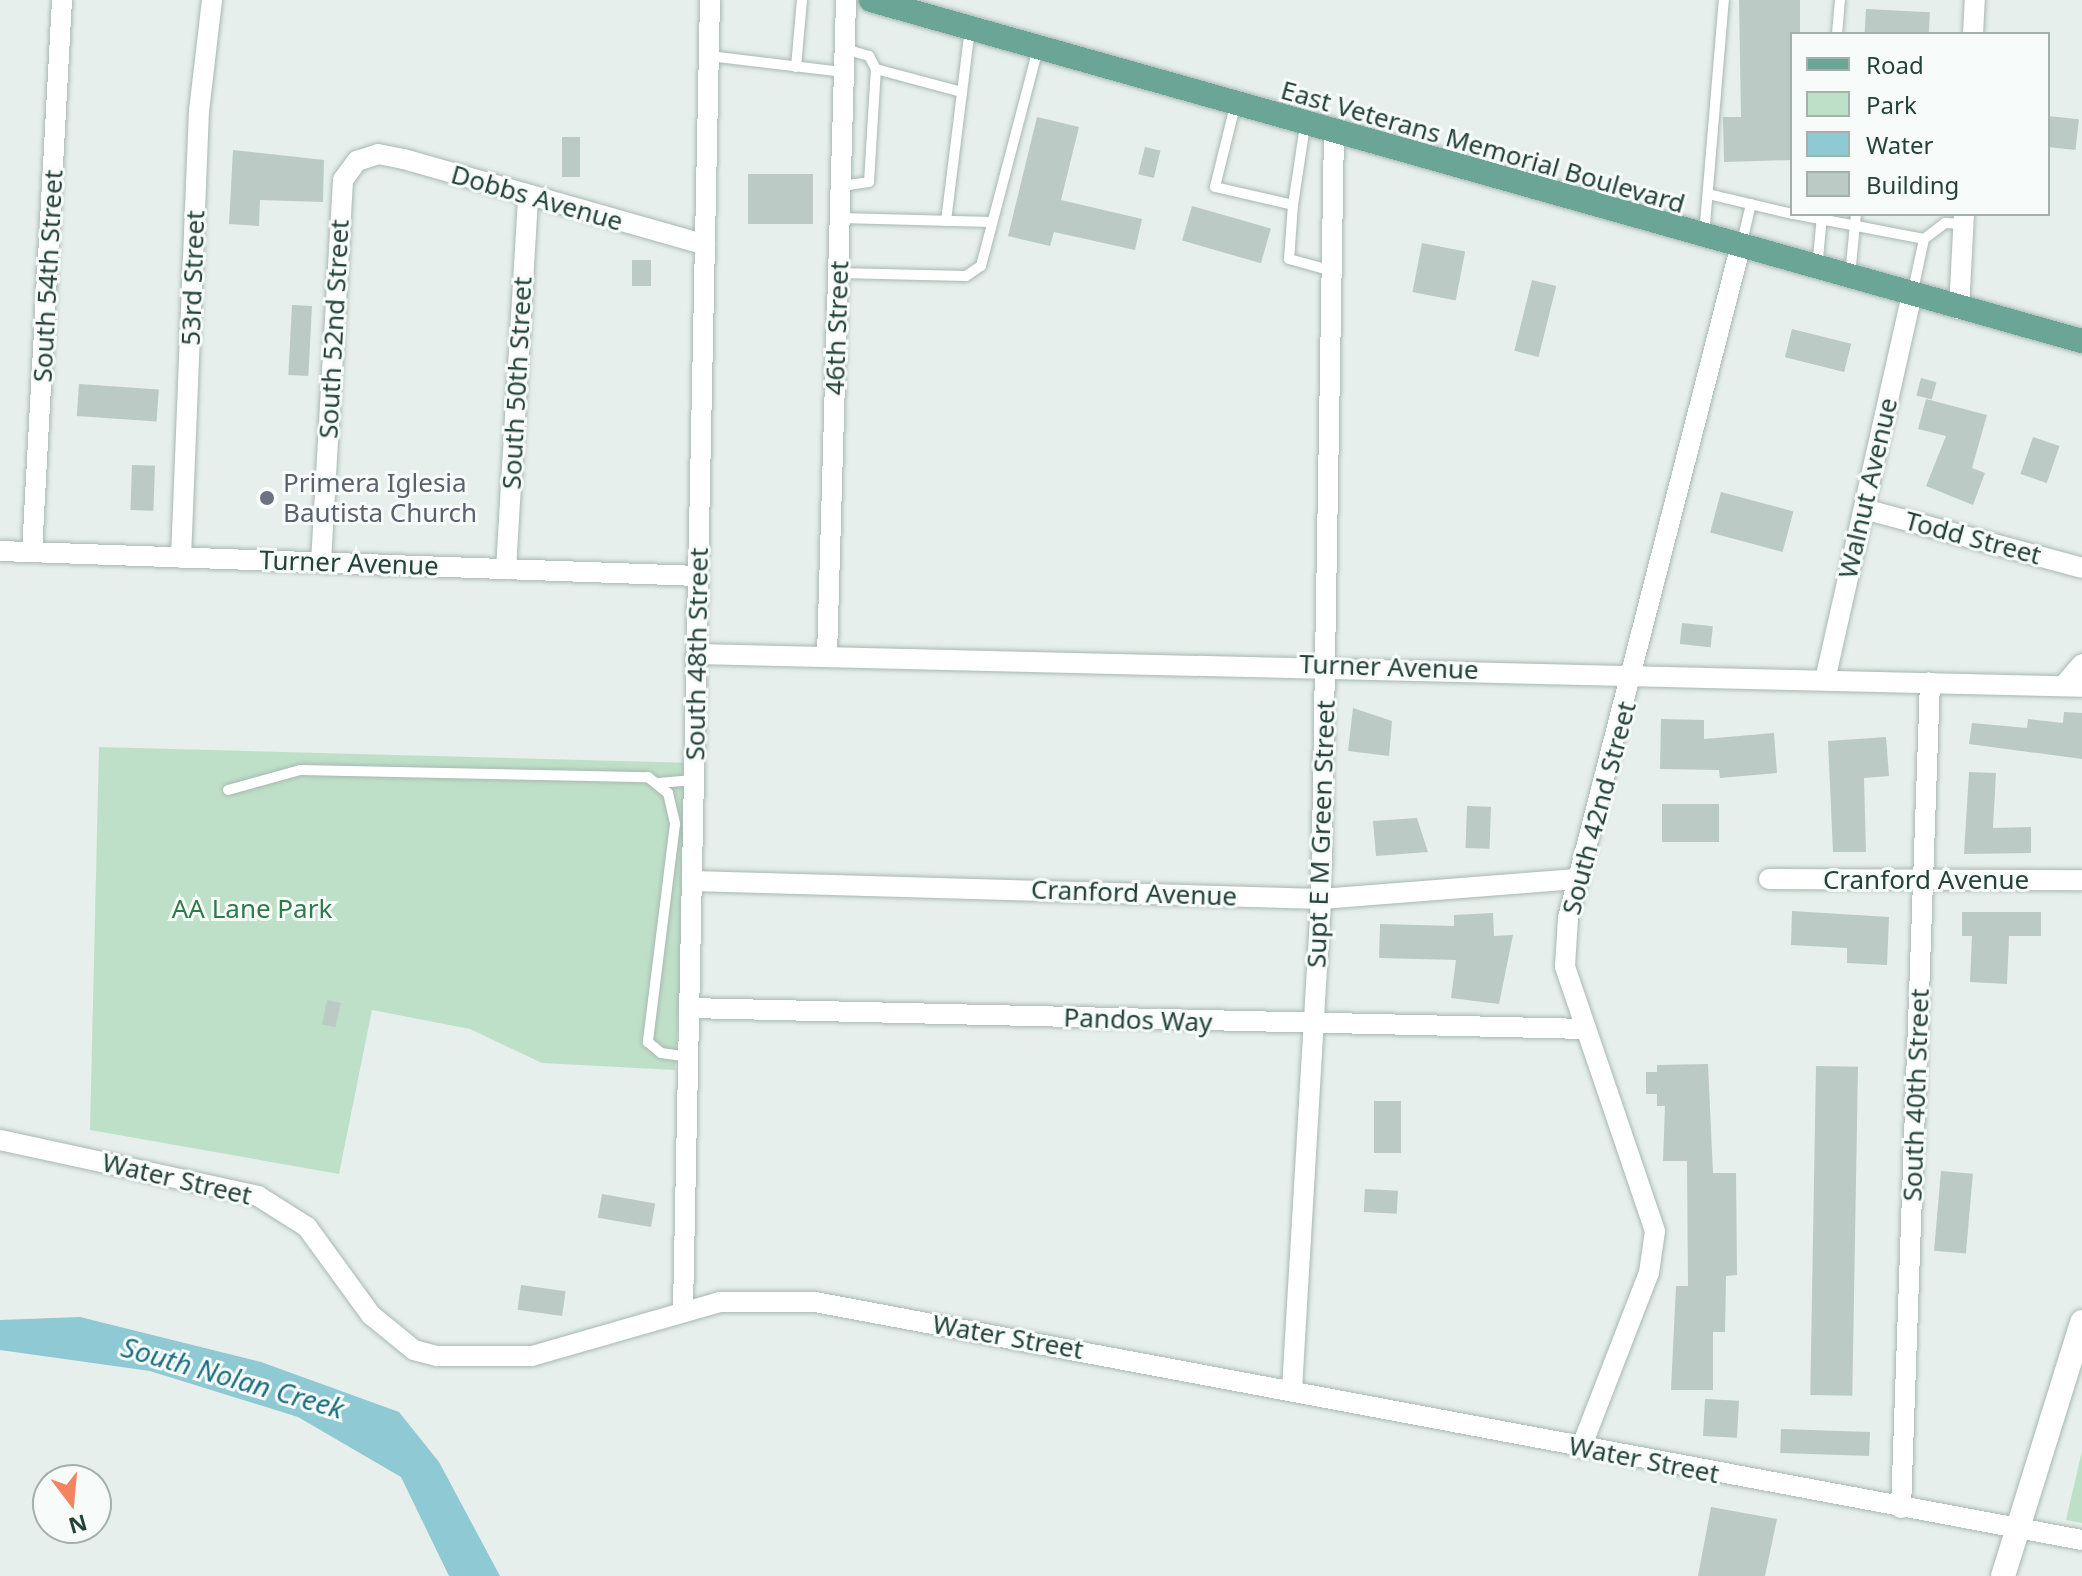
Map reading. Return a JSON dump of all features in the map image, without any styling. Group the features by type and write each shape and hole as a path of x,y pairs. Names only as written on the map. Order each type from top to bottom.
{"main road":[{"name":"East Veterans Memorial Boulevard","path":"871,0 1334,135 1911,297 2082,341"},
{"path":"2003,1576 2082,1322"}],"street":[{"name":"South 54th Street","path":"32,552 62,0"},
{"name":"53rd Street","path":"181,558 199,111 212,0"},
{"name":"South 48th Street","path":"683,1309 710,0"},
{"name":"46th Street","path":"827,657 846,0"},
{"path":"1973,32 1975,0"},
{"name":"Supt E M Green Street","path":"1292,1389 1321,899 1327,665 1329,270 1334,135"},
{"name":"Dobbs Avenue","path":"369,157 404,159 528,198 705,245"},
{"name":"South 52nd Street","path":"321,562 343,180 369,157"},
{"name":"South 50th Street","path":"506,569 528,198"},
{"path":"1959,309 1964,219"},
{"name":"South 42nd Street","path":"1581,1448 1649,1273 1655,1231 1565,966 1576,879 1636,674 1740,248"},
{"name":"Walnut Avenue","path":"1825,680 1911,297"},
{"name":"Todd Street","path":"1864,509 2082,568"},
{"name":"Turner Avenue","path":"0,551 698,576"},
{"name":"Turner Avenue","path":"697,654 1327,665 2072,686"},
{"path":"2072,686 2082,664"},
{"name":"South 40th Street","path":"1901,1508 1930,683"},
{"name":"Cranford Avenue","path":"692,881 1321,899 1576,879"},
{"name":"Cranford Avenue","path":"1769,879 2082,880"},
{"name":"Pandos Way","path":"689,1008 1586,1029"},
{"name":"Water Street","path":"0,1140 258,1196 307,1227 371,1315 414,1350 437,1356 532,1356 683,1309 748,1299 815,1302 1292,1389 1581,1448 2082,1540"}],"lane":[{"path":"796,67 802,0"},
{"path":"1704,238 1724,0"},
{"path":"1837,32 1840,0"},
{"path":"946,221 970,29"},
{"path":"841,186 869,182 876,69 869,56 845,49"},
{"path":"838,273 966,276 981,266 1038,49"},
{"path":"709,56 844,72"},
{"path":"876,69 962,92"},
{"path":"1235,106 1215,187 1293,205"},
{"path":"1305,126 1293,205 1289,259 1329,270"},
{"path":"1708,194 1790,213"},
{"path":"1740,248 1751,204"},
{"path":"1850,279 1856,216"},
{"path":"1817,270 1822,217 1924,239"},
{"path":"840,218 992,222"},
{"path":"1911,297 1924,239 1945,223 1964,219"},
{"path":"228,790 300,770 623,773 658,783 694,780"},
{"path":"658,783 674,812 674,852 648,1042 661,1053 689,1057"}],"green space":[{"name":"AA Lane Park","path":"99,747 694,763 675,1070 542,1063 470,1029 372,1010 339,1174 90,1130"},
{"path":"2082,1451 2082,1523 2066,1520"}],"water":[{"name":"South Nolan Creek","path":"80,1317 261,1362 399,1412 439,1462 500,1576 449,1576 401,1477 298,1417 150,1371 0,1350 0,1320"}],"building":[{"path":"1739,0 1800,0 1800,32 1790,32 1790,160 1724,162 1723,117 1741,117"},
{"path":"1866,9 1930,12 1929,32 1865,32"},
{"path":"2050,116 2079,119 2076,150 2050,147"},
{"path":"1037,117 1079,127 1061,200 1142,219 1135,250 1054,232 1050,246 1008,236"},
{"path":"562,137 580,137 580,177 562,177"},
{"path":"1145,147 1161,151 1154,178 1138,174"},
{"path":"233,150 324,160 323,202 260,200 259,226 229,224"},
{"path":"748,174 813,174 813,224 748,224"},
{"path":"1192,206 1271,229 1261,263 1182,241"},
{"path":"1422,243 1465,251 1456,300 1412,292"},
{"path":"632,260 651,260 651,286 632,286"},
{"path":"1532,280 1556,286 1539,357 1514,351"},
{"path":"292,305 312,306 308,376 288,375"},
{"path":"1792,329 1851,344 1844,372 1785,357"},
{"path":"1921,378 1936,382 1932,400 1916,395"},
{"path":"79,384 159,390 157,422 77,416"},
{"path":"1926,399 1987,415 1972,468 1985,473 1973,505 1926,486 1946,436 1918,429"},
{"path":"2033,437 2059,446 2047,483 2020,474"},
{"path":"132,465 155,466 153,511 130,510"},
{"path":"1721,492 1793,511 1783,552 1710,533"},
{"path":"1682,623 1713,626 1711,647 1680,644"},
{"path":"1353,708 1392,721 1389,756 1348,751"},
{"path":"2064,712 2082,713 2082,759 1969,744 1972,723 2027,728 2028,719 2063,723"},
{"path":"1661,719 1704,720 1704,739 1774,733 1777,773 1720,778 1719,770 1660,769"},
{"path":"1886,737 1889,776 1864,778 1866,852 1833,852 1828,741"},
{"path":"1969,772 1996,773 1993,828 2031,827 2031,853 1964,854"},
{"path":"1662,804 1719,804 1719,842 1662,842"},
{"path":"1467,806 1491,807 1490,849 1466,848"},
{"path":"1417,818 1428,852 1376,856 1373,821"},
{"path":"1792,911 1889,917 1887,965 1847,963 1847,948 1791,945"},
{"path":"1962,912 2041,912 2041,936 2009,936 2007,984 1970,982 1972,936 1962,936"},
{"path":"1493,913 1494,936 1513,935 1499,1004 1451,998 1456,960 1379,958 1380,924 1454,926 1454,915"},
{"path":"327,1000 341,1003 335,1027 322,1024"},
{"path":"1708,1064 1713,1173 1736,1173 1737,1275 1726,1276 1725,1332 1713,1332 1713,1390 1671,1390 1676,1286 1688,1286 1687,1161 1663,1161 1665,1106 1657,1106 1657,1094 1646,1094 1646,1072 1657,1072 1657,1065"},
{"path":"1816,1066 1858,1067 1852,1396 1810,1395"},
{"path":"1374,1101 1401,1101 1401,1153 1374,1153"},
{"path":"1941,1171 1973,1174 1966,1253 1934,1251"},
{"path":"1365,1189 1398,1191 1397,1214 1364,1212"},
{"path":"602,1194 655,1203 651,1227 598,1218"},
{"path":"521,1285 566,1291 562,1316 518,1310"},
{"path":"1705,1399 1739,1401 1737,1438 1703,1436"},
{"path":"1781,1429 1870,1432 1869,1456 1780,1453"},
{"path":"1711,1507 1777,1519 1765,1576 1698,1576"}],"place":[{"name":"Primera Iglesia Bautista Church","path":"267,498"}]}
